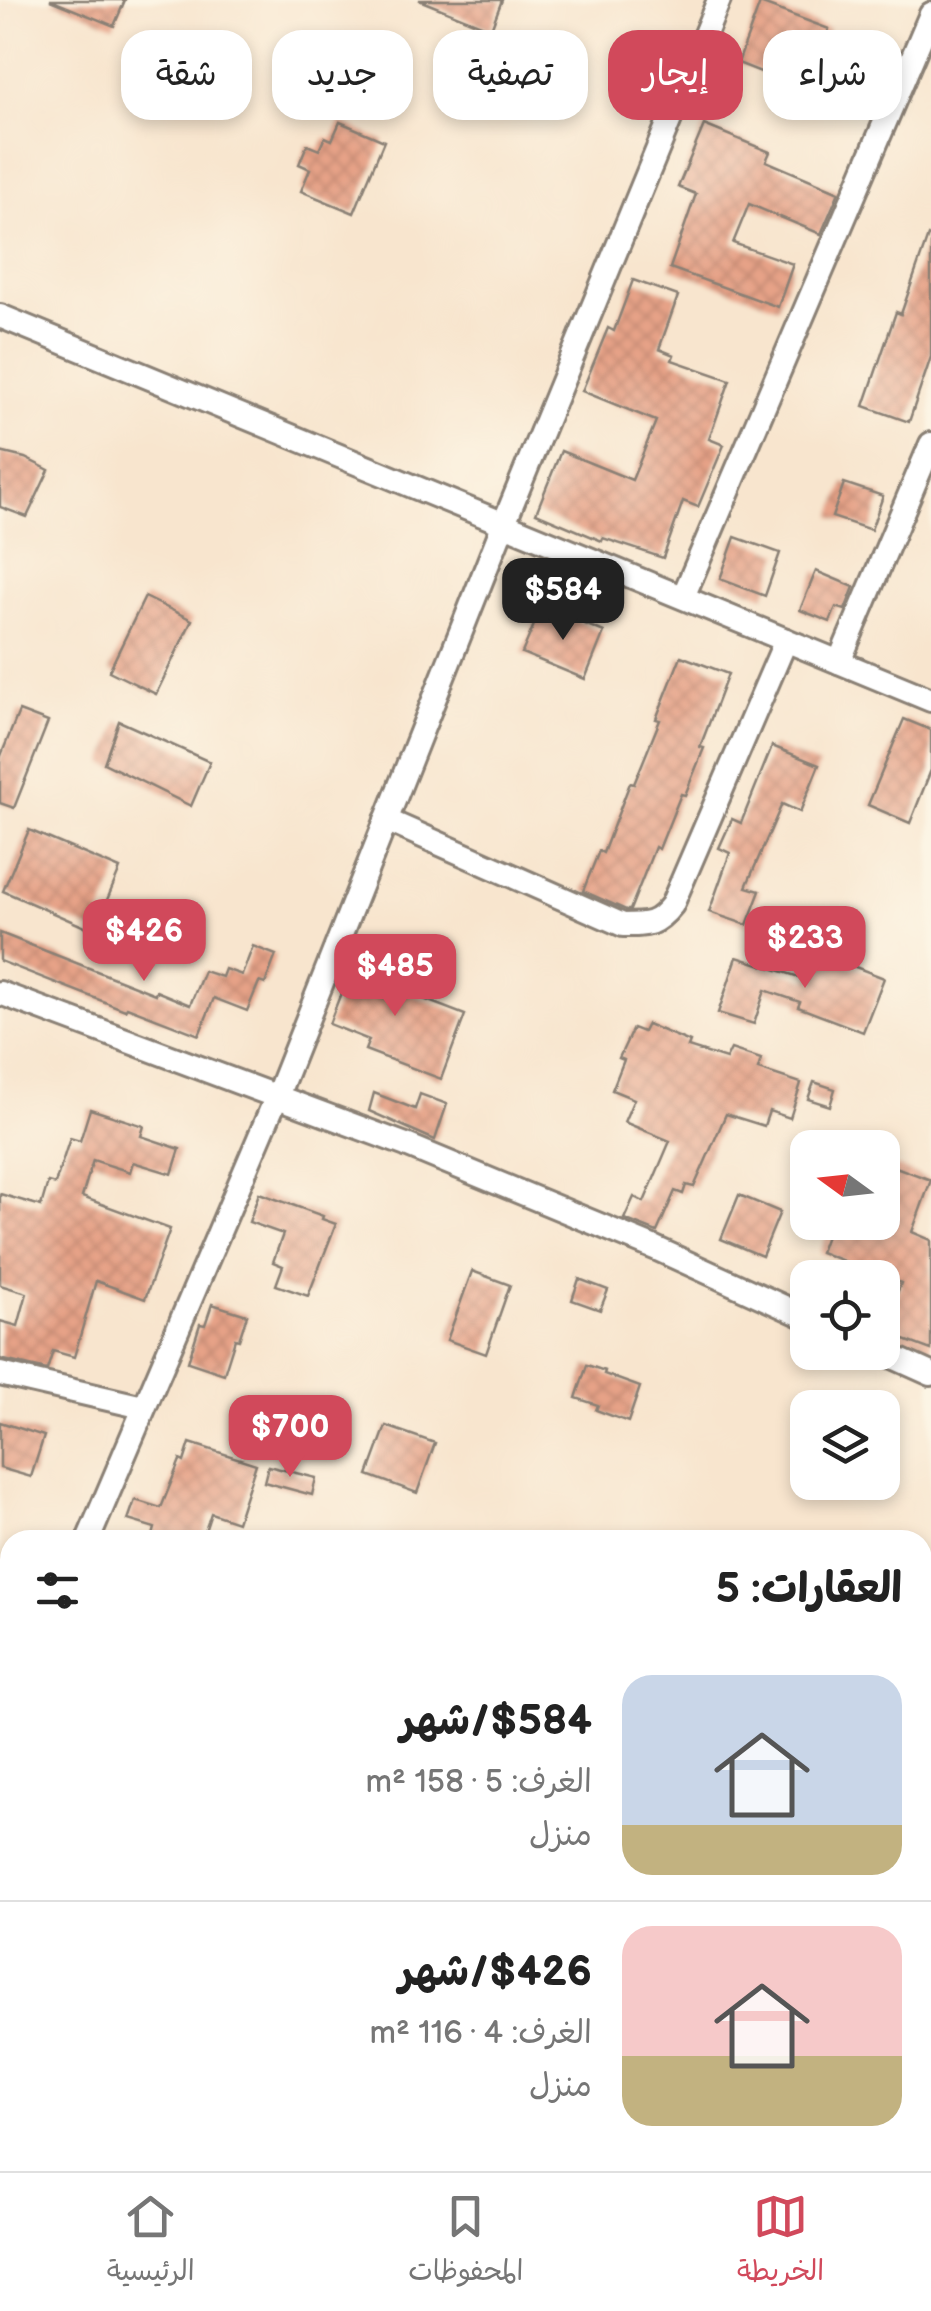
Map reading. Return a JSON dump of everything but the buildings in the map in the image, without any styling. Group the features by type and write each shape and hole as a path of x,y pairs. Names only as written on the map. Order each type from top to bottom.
{"street":[{"path":"92,1530 276,1096 504,523 719,0"},
{"path":"683,597 931,14"},
{"path":"0,316 931,700"},
{"path":"840,662 931,444"},
{"path":"386,820 623,925 646,925 661,918 672,904 786,640"},
{"path":"0,992 406,1144 656,1248 790,1310"},
{"path":"900,1360 931,1374"},
{"path":"0,1374 143,1406"}]}
